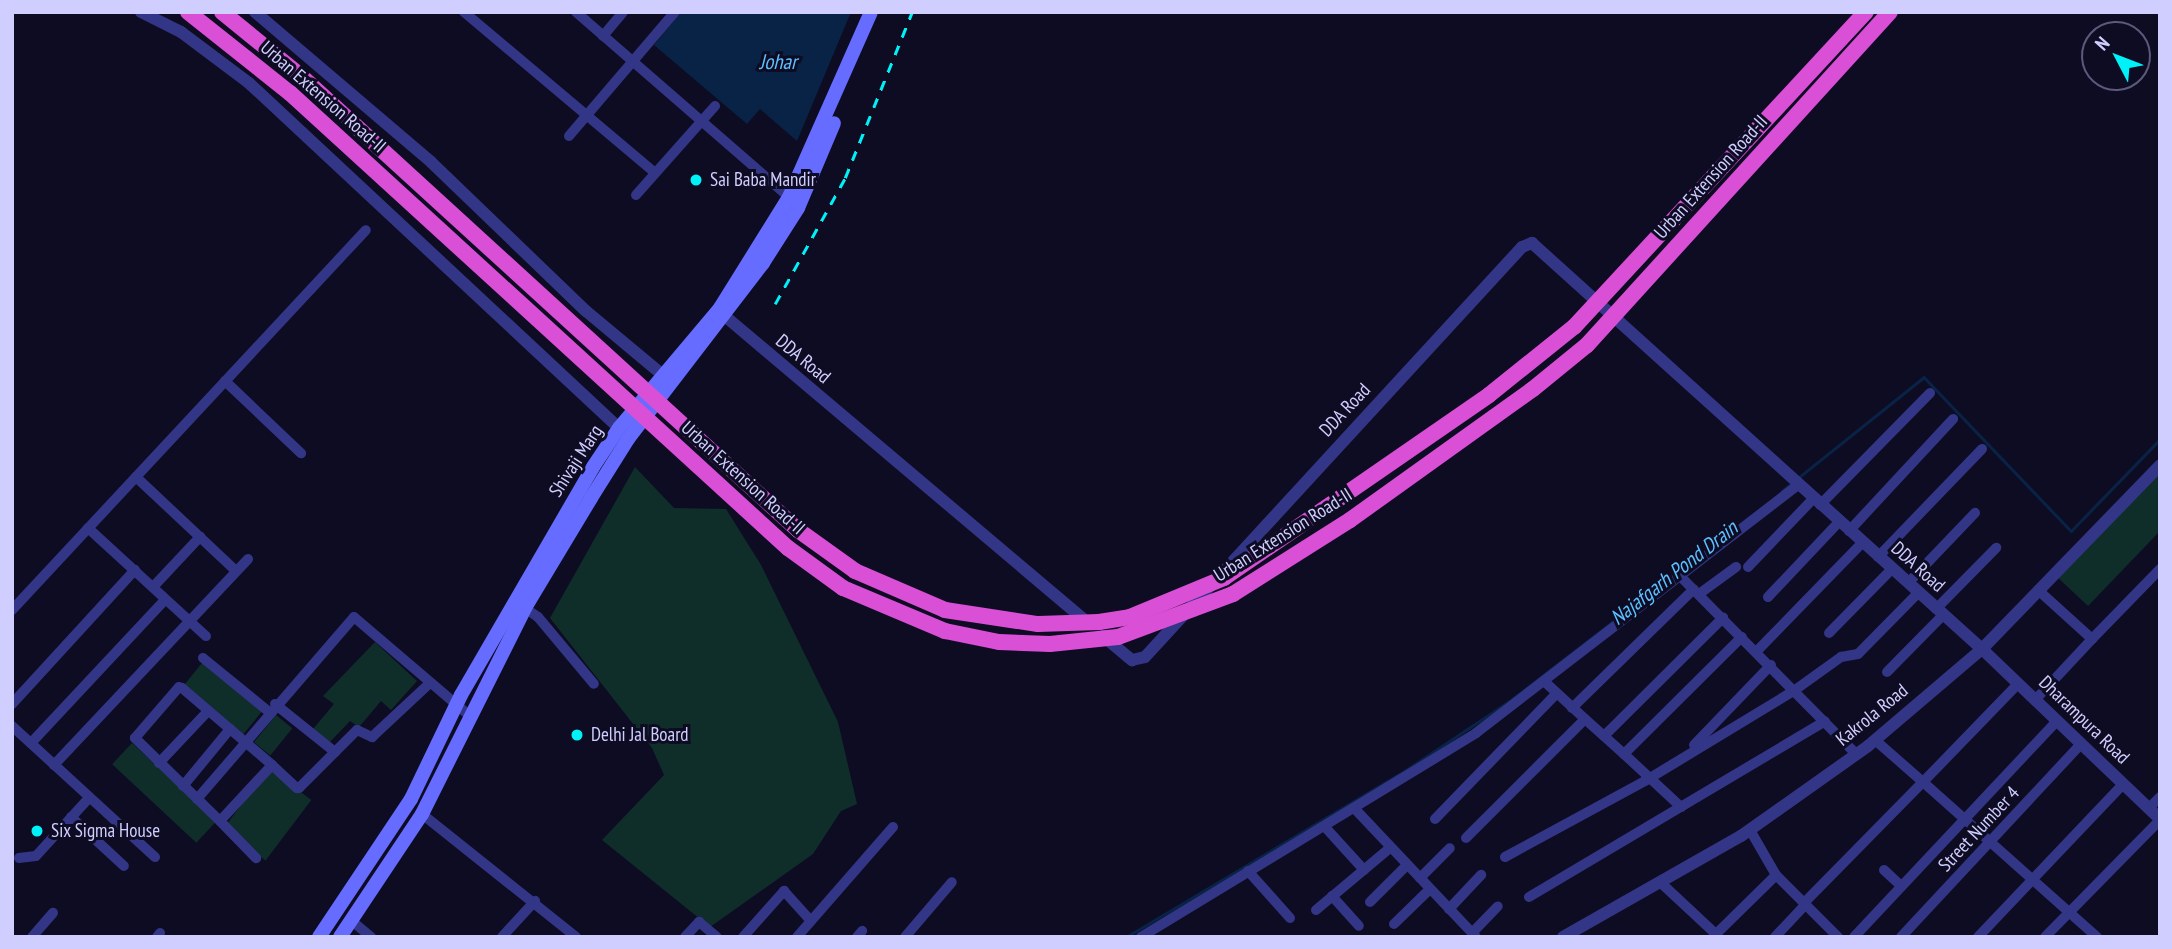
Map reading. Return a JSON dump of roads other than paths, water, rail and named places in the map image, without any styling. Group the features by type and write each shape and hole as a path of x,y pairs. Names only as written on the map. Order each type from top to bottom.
{"highway":[{"name":"Urban Extension Road-II","path":"188,12 290,93 788,548 843,588 945,632 999,642 1050,644 1118,637 1233,594 1350,520 1533,389 1587,345 1889,12"},
{"name":"Urban Extension Road-II","path":"222,12 302,77 798,530 855,571 945,610 1038,624 1100,622 1130,617 1224,578 1489,396 1574,327 1866,12"}],"main road":[{"name":"Shivaji Marg","path":"319,937 411,799 456,705 550,538 619,428 720,308 789,197 871,12"},
{"name":"Shivaji Marg","path":"340,937 422,814 525,608 628,439 728,319 798,208 881,12"}],"street":[{"path":"141,12 181,32 249,83 619,428"},
{"path":"256,12 421,153 586,311 664,376"},
{"path":"464,12 655,173"},
{"path":"576,12 789,197"},
{"path":"603,36 623,12"},
{"path":"569,135 675,12"},
{"path":"636,195 715,106"},
{"path":"12,610 366,230"},
{"name":"DDA Road","path":"728,319 1132,660 1145,657 1527,242 1982,649"},
{"path":"225,381 301,453"},
{"path":"1748,567 1930,393"},
{"path":"1768,597 1953,419"},
{"path":"1878,557 1982,449"},
{"name":"Kakrola Road","path":"1566,936 1750,830 1875,740 1982,649 2160,465"},
{"path":"136,477 236,571"},
{"path":"1141,937 1476,733 1545,682 1794,482"},
{"path":"1908,583 1975,513"},
{"path":"88,528 206,636"},
{"path":"153,587 200,537"},
{"path":"1757,651 1862,543"},
{"path":"1887,672 1996,548"},
{"path":"54,765 248,559"},
{"path":"1572,708 1696,592 1736,566"},
{"path":"1829,633 1892,569"},
{"path":"2035,700 2160,569"},
{"path":"12,704 135,570"},
{"path":"1679,575 1771,665 1856,754"},
{"path":"2038,590 2092,639"},
{"path":"1505,857 1650,778 1795,690 1841,657 1858,654 1918,593"},
{"path":"31,743 165,600"},
{"path":"525,608 538,617 594,684"},
{"path":"197,799 272,707 354,617 470,716"},
{"path":"1604,736 1723,618"},
{"path":"1624,754 1742,637"},
{"name":"Dharampura Road","path":"1982,649 2160,819"},
{"path":"203,658 335,752"},
{"path":"1681,758 1771,665"},
{"path":"1545,682 1681,807"},
{"path":"256,858 135,738 177,688 299,788 357,730 372,737 430,683"},
{"path":"1775,937 2018,684"},
{"path":"1435,819 1556,694"},
{"path":"159,763 208,711"},
{"path":"1466,838 1584,719"},
{"path":"1529,897 1825,721"},
{"path":"1854,937 2057,721"},
{"path":"12,726 155,857"},
{"path":"183,786 230,729"},
{"path":"1875,740 2070,910 2097,937"},
{"name":"Street Number 4","path":"1901,937 2081,744"},
{"path":"220,821 272,765"},
{"path":"1978,937 2123,784"},
{"path":"14,858 36,856 89,797"},
{"path":"2148,808 2160,797"},
{"path":"1355,809 1474,935 1498,906"},
{"path":"422,814 535,901 576,937"},
{"path":"71,817 124,866"},
{"path":"2045,937 2160,819"},
{"path":"797,937 893,827"},
{"path":"1325,827 1364,870"},
{"path":"1750,830 1776,876 1838,937"},
{"path":"1316,910 1391,848"},
{"path":"1420,878 1450,848"},
{"path":"1370,902 1407,865"},
{"path":"1884,870 1901,887"},
{"path":"1248,871 1290,918"},
{"path":"1449,909 1480,875"},
{"path":"1660,882 1716,936 1776,876"},
{"path":"905,937 952,883"},
{"path":"1394,924 1430,890"},
{"path":"743,937 784,891 811,921"},
{"path":"1332,896 1359,926"},
{"path":"502,937 535,901"},
{"path":"32,937 53,913"},
{"path":"352,921 371,937"},
{"path":"685,937 699,922 718,937"}],"water":[{"name":"Johar","path":"681,12 851,12 797,141 760,109 747,124 654,45"}],"waterway":[{"name":"Najafgarh Pond Drain","path":"1798,478 1924,377 2071,531 2160,439"},
{"name":"Najafgarh Pond Drain","path":"1782,491 1793,482"},
{"name":"Najafgarh Pond Drain","path":"1126,937 1403,772 1511,700 1677,572"}],"railway":[{"path":"775,304 845,178 912,12"}],"place":[{"name":"Sai Baba Mandir","path":"696,180"},
{"name":"Delhi Jal Board","path":"577,735"},
{"name":"Six Sigma House","path":"37,831"}]}
